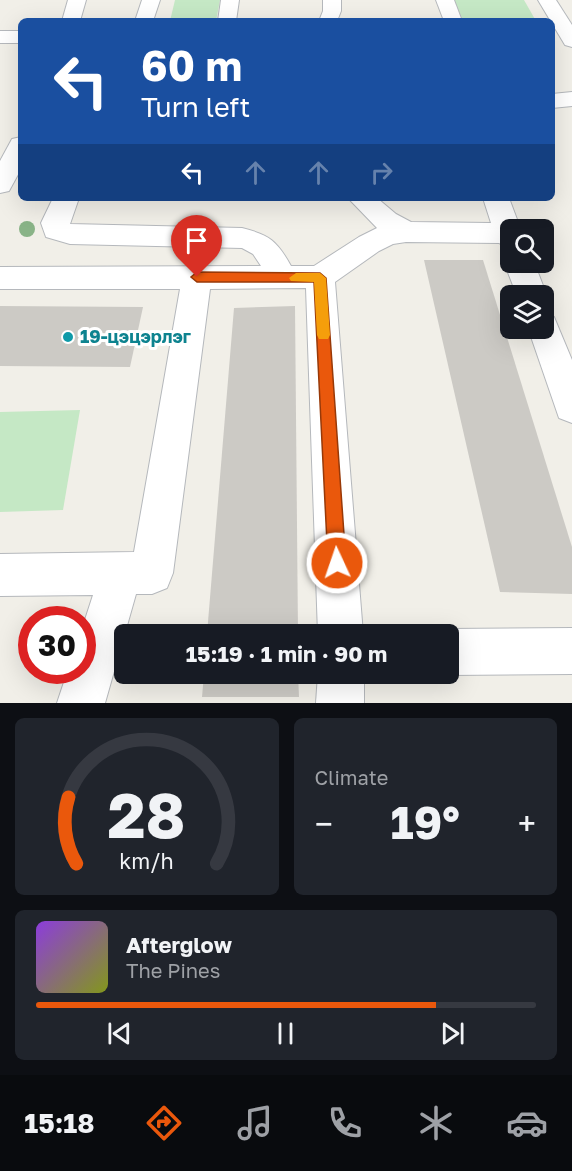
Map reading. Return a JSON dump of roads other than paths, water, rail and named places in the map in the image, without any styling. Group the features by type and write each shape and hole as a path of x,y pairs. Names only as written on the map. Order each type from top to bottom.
{"street":[{"path":"72,18 77,0"},
{"path":"145,18 151,0"},
{"path":"227,18 230,0"},
{"path":"329,18 332,0"},
{"path":"445,0 452,18"},
{"path":"547,0 572,42 555,44"},
{"path":"0,37 18,37"},
{"path":"555,101 572,99"},
{"path":"0,184 18,150"},
{"path":"65,201 55,223 56,230 70,234 242,238 258,241 267,251 282,278"},
{"path":"364,201 386,222 406,232"},
{"path":"497,201 503,219"},
{"path":"0,278 320,278 369,244 387,235 406,232 500,235"},
{"path":"0,575 152,573 197,277"},
{"path":"320,278 340,624"},
{"path":"548,339 572,407"},
{"path":"81,703 120,574"},
{"path":"459,652 572,651"},
{"path":"339,703 340,684"}],"place":[{"name":"19-цэцэрлэг","path":"68,337"}]}
